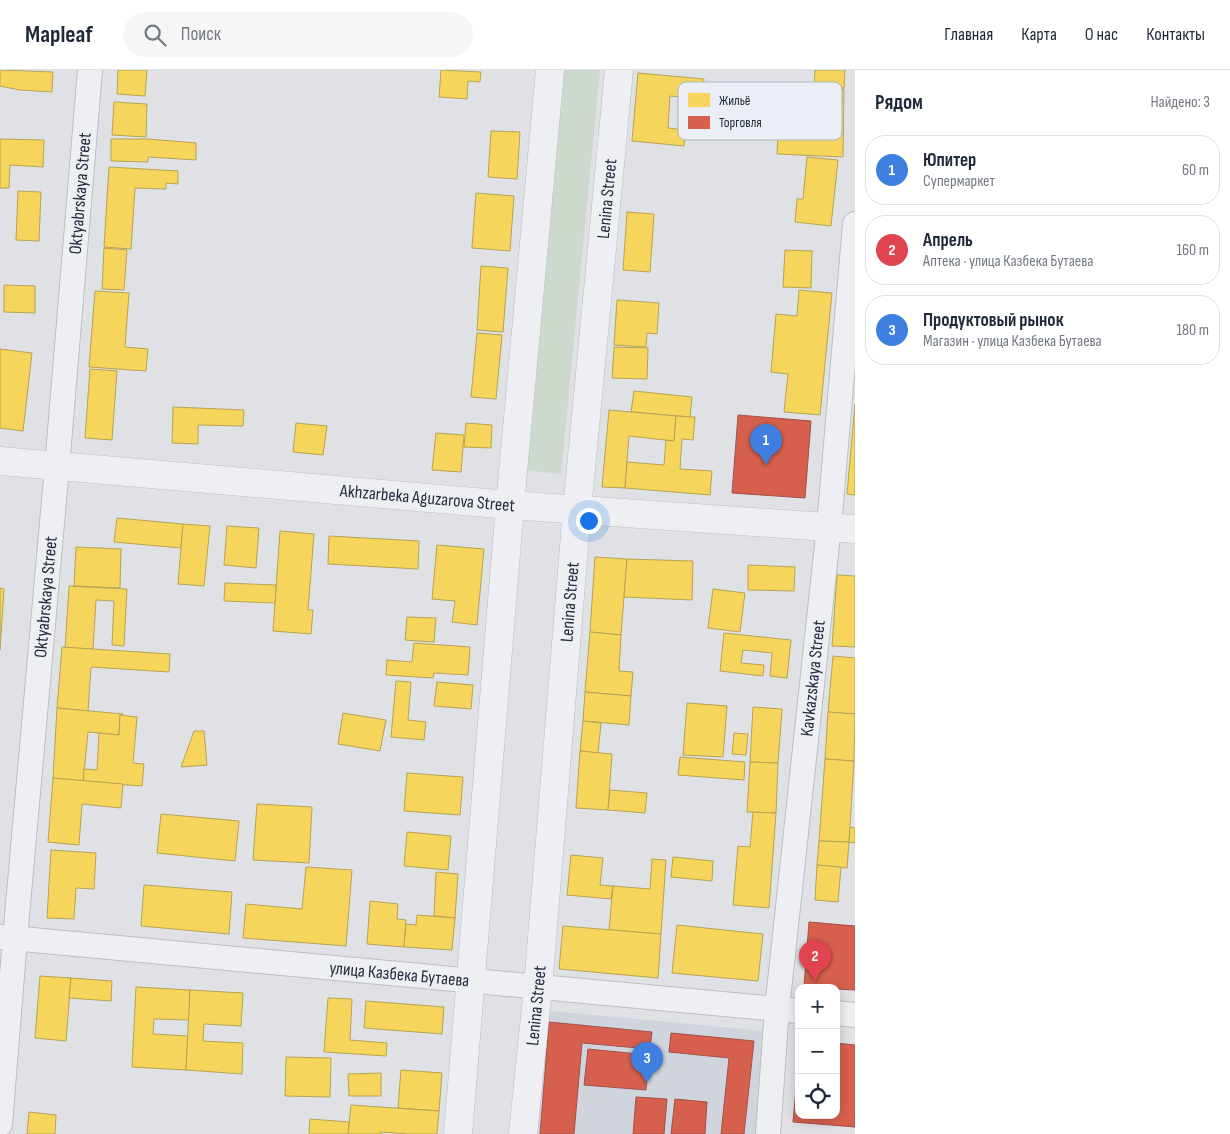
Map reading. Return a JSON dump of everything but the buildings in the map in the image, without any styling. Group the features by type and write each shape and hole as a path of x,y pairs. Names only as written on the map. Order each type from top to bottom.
{"street":[{"name":"Oktyabrskaya Street","path":"0,1124 8,937 57,467 90,70"},
{"path":"458,1134 510,505 550,70"},
{"name":"Lenina Street","path":"523,1134 538,987 577,510 619,70"},
{"name":"Kavkazskaya Street","path":"768,1134 788,1010 842,528 855,224"},
{"name":"Akhzarbeka Aguzarova Street","path":"0,462 510,505 842,528"},
{"name":"улица Казбека Бутаева","path":"8,937 788,1010"},
{"path":"840,1013 855,1015"}],"shaded area":[{"path":"563,70 600,70 561,474 525,470"},
{"path":"541,1010 765,1031 755,1134 529,1134"}],"place":[{"name":"Юпитер","path":"766,465"},
{"name":"Апрель","path":"815,981"},
{"name":"Продуктовый рынок","path":"647,1083"}]}
